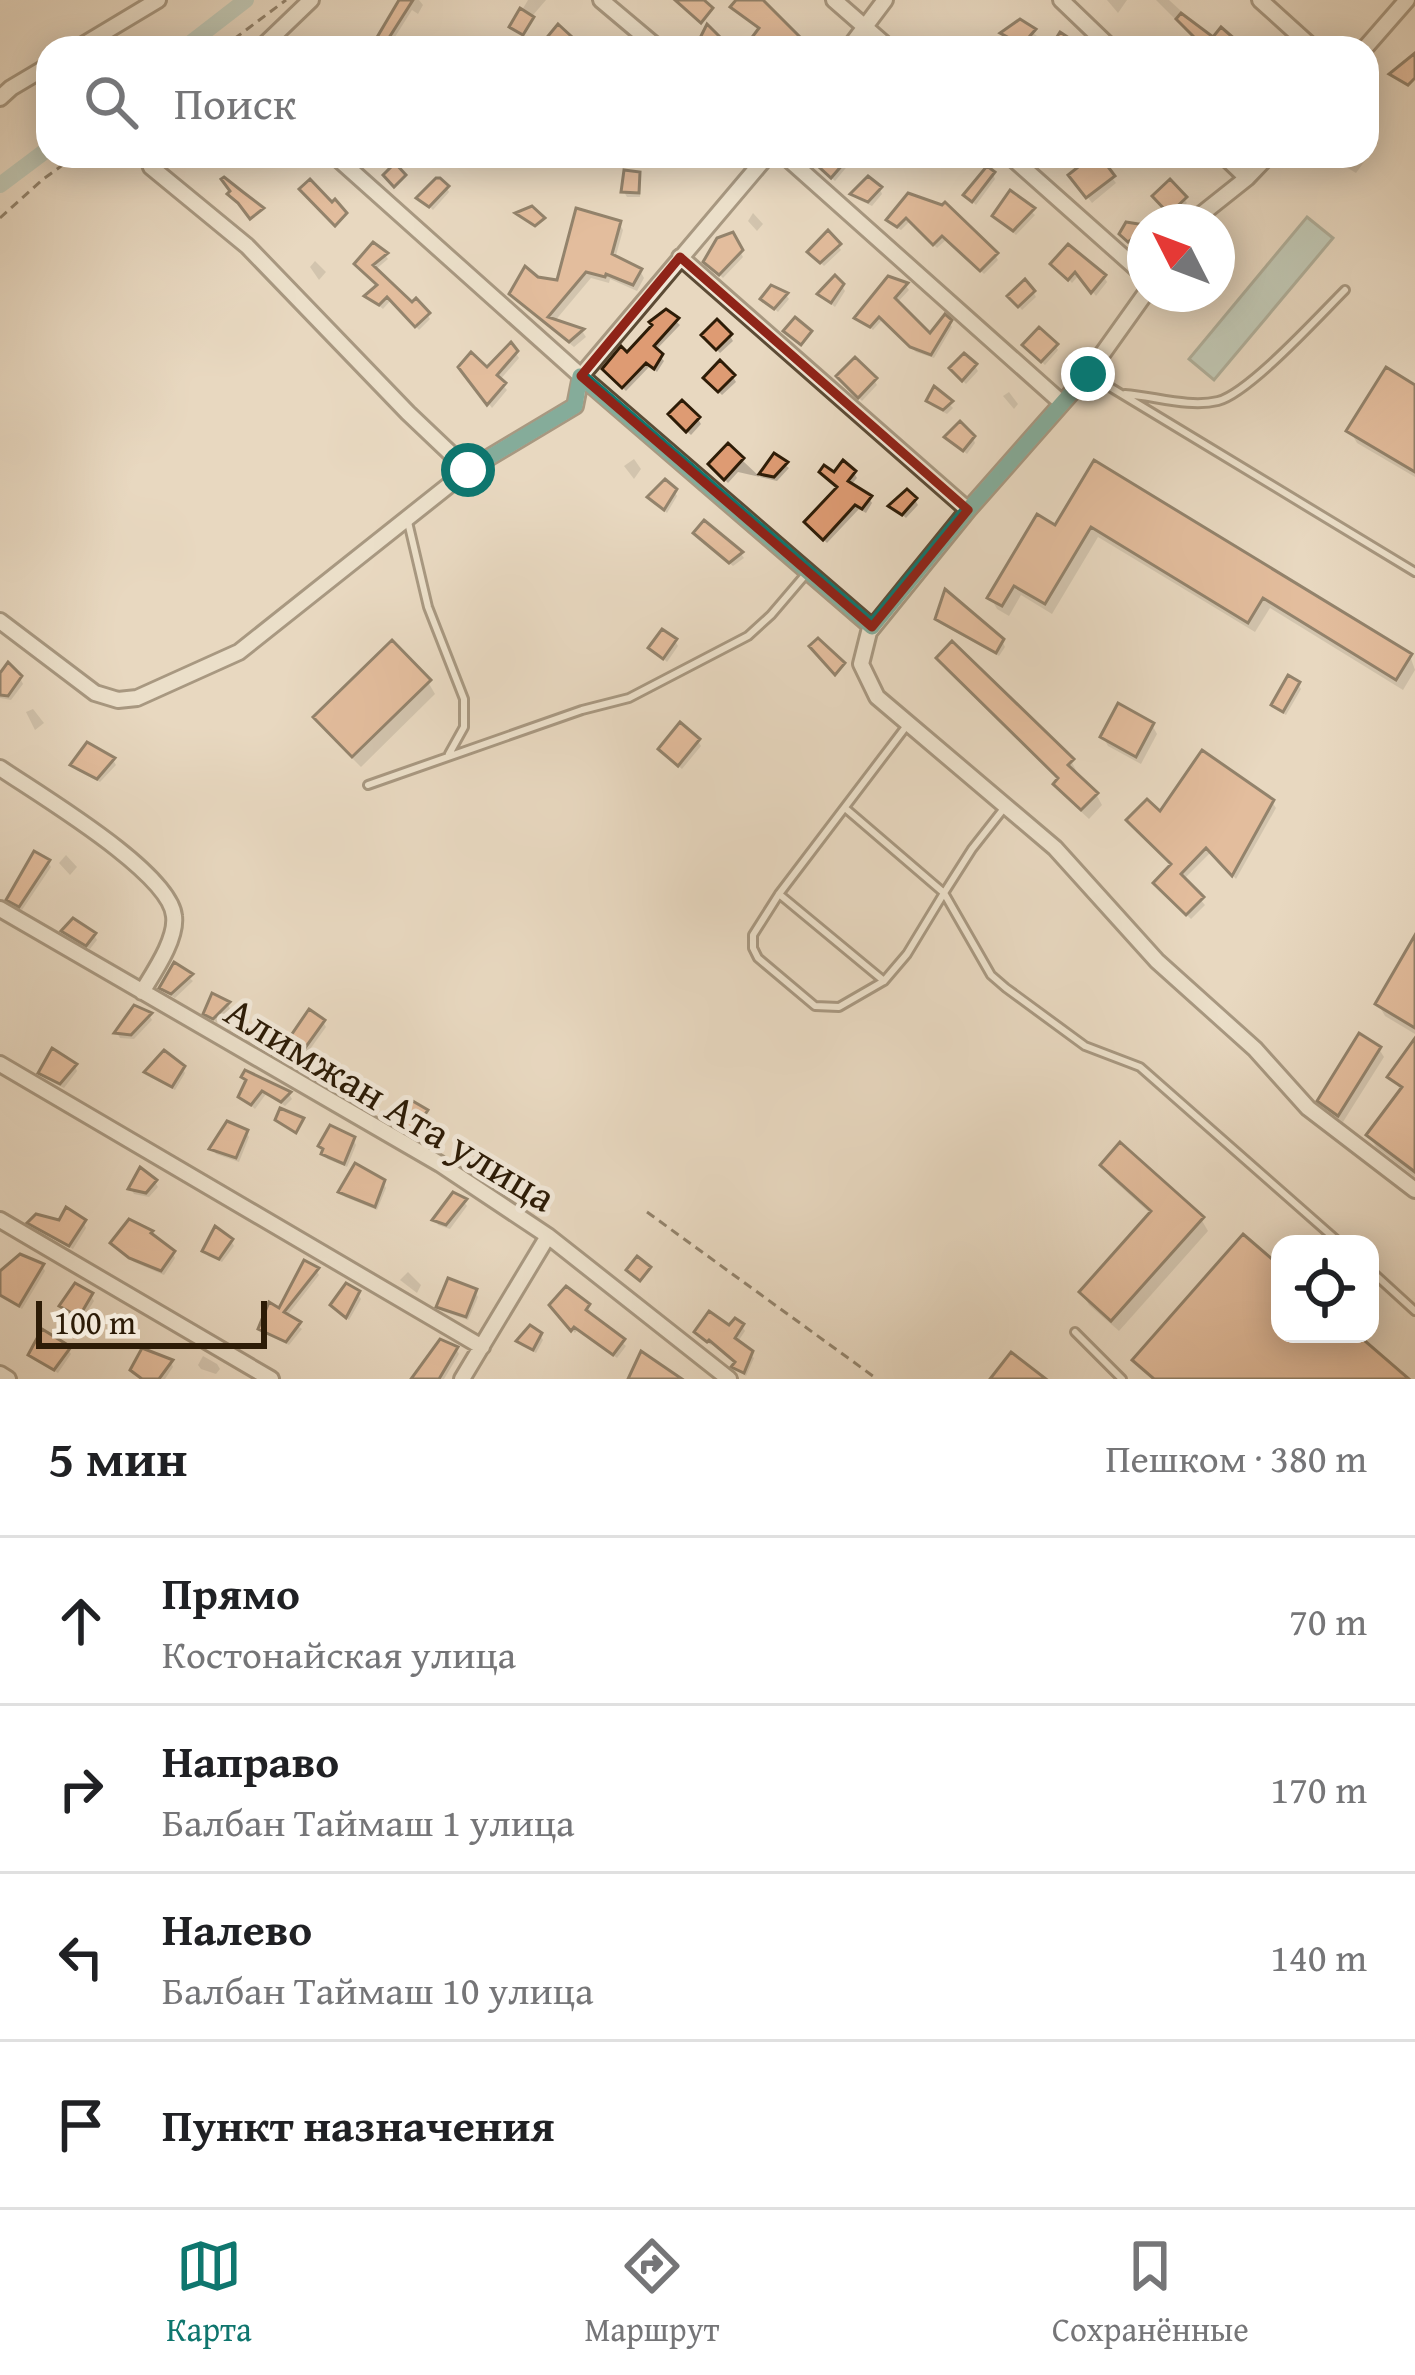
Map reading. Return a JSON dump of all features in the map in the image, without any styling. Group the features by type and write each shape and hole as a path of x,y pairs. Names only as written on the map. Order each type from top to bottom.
{"street":[{"path":"98,36 158,0"},
{"path":"274,36 311,0"},
{"path":"601,0 644,36"},
{"path":"833,0 876,36"},
{"path":"858,36 885,0"},
{"path":"1061,0 1098,36"},
{"path":"1260,0 1300,36"},
{"path":"1376,36 1407,0"},
{"path":"0,98 36,73"},
{"path":"153,168 247,246 468,470"},
{"path":"348,168 580,376 872,627"},
{"path":"0,621 94,693 118,700 137,698 239,652 468,470 575,406 580,376 757,168"},
{"path":"798,168 1062,403"},
{"path":"1024,168 1127,260"},
{"path":"1237,168 1247,178"},
{"path":"1214,204 1257,168"},
{"path":"680,257 968,510"},
{"path":"1132,312 1088,374 868,632 861,664 878,697 1055,848 1157,962 1255,1049 1308,1108 1415,1190"},
{"path":"0,768 126,855 166,895 175,917 166,951 142,992"},
{"name":"Алимжан Ата улица","path":"0,910 440,1164 548,1236 729,1379"},
{"path":"0,1064 482,1347"},
{"path":"0,1220 272,1379"},
{"path":"462,1379 548,1236"},
{"path":"0,1374 8,1379"}],"lane":[{"path":"1121,394 1192,402 1220,400 1247,385 1345,290"},
{"path":"1088,374 1415,572"},
{"path":"407,518 428,607 464,699 464,727 447,757"},
{"path":"368,785 628,698 748,636 807,572"},
{"path":"908,724 753,934 758,958 815,1006 839,1007 884,981 907,954 972,849 1006,807"},
{"path":"845,808 944,893 991,975 1085,1046 1140,1067 1331,1235"},
{"path":"779,894 884,981"},
{"path":"1379,1278 1415,1310"},
{"path":"1076,1332 1122,1379"}],"path":[{"path":"238,36 286,0"},
{"path":"0,218 58,168"},
{"path":"647,1212 877,1379"}],"highlighted area":[{"path":"680,257 968,510 872,627 581,376"}],"water":[{"path":"1307,217 1333,238 1214,380 1189,359 1228,312 1235,312 1235,304"}],"building":[{"path":"399,0 413,0 390,36 378,36"},
{"path":"675,0 704,0 713,8 701,23"},
{"path":"736,0 763,0 799,36 753,36 759,28 730,7"},
{"path":"520,8 534,17 523,35 509,27"},
{"path":"1181,13 1212,36 1193,36 1176,19"},
{"path":"1020,19 1036,29 1030,36 1000,33"},
{"path":"558,24 571,36 548,36"},
{"path":"707,24 719,36 701,36"},
{"path":"1415,53 1415,78 1408,85 1389,74"},
{"path":"390,168 400,168 406,175 394,187 383,175"},
{"path":"820,168 840,168 831,178"},
{"path":"985,168 995,172 972,202 963,195"},
{"path":"1077,168 1109,168 1115,176 1086,198 1068,175"},
{"path":"624,170 640,172 639,193 621,192"},
{"path":"868,176 882,187 868,202 850,194"},
{"path":"224,177 264,208 250,219 227,194"},
{"path":"436,178 449,186 429,207 416,198"},
{"path":"310,179 347,213 335,226 299,189"},
{"path":"1170,179 1187,197 1180,204 1160,204 1152,196"},
{"path":"1010,190 1035,208 1013,231 992,216"},
{"path":"908,193 942,205 945,202 998,253 980,271 942,236 933,245 906,218 897,227 886,220"},
{"path":"532,206 545,218 535,226 515,213"},
{"path":"576,208 621,221 612,254 642,269 633,285 586,272 548,317 584,329 569,342 509,294 525,266 538,277 557,280"},
{"path":"828,230 841,244 820,263 807,252"},
{"path":"733,232 743,250 719,275 703,262 717,238"},
{"path":"373,242 388,253 373,265 430,313 415,327 387,297 379,305 364,296 377,285 354,264"},
{"path":"1068,244 1106,275 1091,293 1075,272 1068,280 1050,264"},
{"path":"835,275 844,284 831,303 817,294"},
{"path":"888,276 908,283 895,298 930,333 945,314 952,320 931,355 910,347 879,317 870,327 854,318"},
{"path":"1025,279 1035,291 1018,307 1007,296"},
{"path":"771,285 788,293 774,309 760,299"},
{"path":"666,309 679,318 654,346 663,354 654,369 646,363 622,388 602,369 621,346 627,352 652,325 649,322"},
{"path":"795,317 812,331 801,345 783,331"},
{"path":"717,319 732,334 716,350 701,335"},
{"path":"1039,327 1058,344 1041,362 1022,345"},
{"path":"511,342 518,351 497,375 506,383 487,405 458,367 471,352 487,367"},
{"path":"964,353 977,364 962,381 949,368"},
{"path":"855,357 877,378 858,398 836,376"},
{"path":"720,360 735,375 718,392 703,378"},
{"path":"1386,367 1415,385 1415,472 1346,431"},
{"path":"934,386 953,401 943,410 926,401"},
{"path":"682,400 700,417 686,432 668,414"},
{"path":"960,421 975,436 963,451 944,437"},
{"path":"728,443 744,458 724,480 708,464"},
{"path":"774,453 788,462 774,477 759,474"},
{"path":"843,460 856,471 848,481 872,496 862,509 855,505 823,540 804,522 837,487 819,472 824,465 834,472"},
{"path":"1094,460 1412,654 1396,680 1263,598 1248,623 1091,527 1045,604 1014,586 1002,606 987,598 1037,514 1055,525"},
{"path":"665,479 677,489 664,510 647,497"},
{"path":"907,489 917,498 902,515 888,506"},
{"path":"704,520 743,552 729,563 693,533"},
{"path":"945,589 1004,639 996,653 935,619"},
{"path":"662,629 677,639 663,659 648,648"},
{"path":"818,638 845,663 835,675 809,646"},
{"path":"392,640 431,680 352,757 313,717"},
{"path":"952,641 1074,759 1068,765 1098,793 1081,810 1053,784 1058,778 936,658"},
{"path":"8,662 22,676 8,696 0,695 0,673"},
{"path":"1288,675 1300,682 1283,712 1271,705"},
{"path":"1118,703 1154,723 1136,757 1100,737"},
{"path":"680,722 700,739 678,766 658,749"},
{"path":"87,742 115,758 97,779 70,765"},
{"path":"1202,750 1274,800 1232,876 1206,848 1181,874 1204,897 1186,915 1153,883 1171,864 1126,820 1147,799 1160,811"},
{"path":"34,851 50,860 19,907 6,900"},
{"path":"73,918 96,933 86,946 61,931"},
{"path":"1415,935 1415,1028 1375,1004"},
{"path":"174,962 193,974 171,994 159,988"},
{"path":"212,993 230,1002 213,1019 203,1014"},
{"path":"134,1005 152,1013 131,1035 114,1033"},
{"path":"309,1009 325,1020 300,1055 281,1050"},
{"path":"1359,1033 1381,1047 1338,1116 1317,1101"},
{"path":"1415,1038 1415,1172 1366,1135 1402,1087 1387,1077"},
{"path":"52,1048 77,1064 60,1084 38,1073"},
{"path":"164,1050 185,1066 172,1087 144,1072"},
{"path":"245,1070 291,1092 281,1102 262,1091 251,1105 238,1097"},
{"path":"411,1100 428,1110 413,1132 392,1121"},
{"path":"280,1108 304,1118 296,1133 275,1120"},
{"path":"227,1121 248,1130 236,1158 209,1149"},
{"path":"330,1125 355,1137 344,1164 321,1154 323,1149 318,1146"},
{"path":"1120,1142 1204,1217 1111,1321 1079,1292 1151,1211 1100,1165"},
{"path":"355,1163 385,1180 375,1207 338,1192"},
{"path":"140,1167 157,1180 146,1193 128,1189"},
{"path":"453,1192 467,1199 446,1225 432,1220"},
{"path":"66,1207 86,1220 69,1246 27,1223 36,1214 59,1220"},
{"path":"129,1219 153,1231 175,1251 161,1271 129,1258 110,1243"},
{"path":"215,1226 233,1239 219,1259 202,1251"},
{"path":"1243,1234 1271,1258 1271,1343 1367,1343 1409,1379 1154,1379 1132,1360"},
{"path":"20,1254 44,1264 19,1306 0,1295 0,1271"},
{"path":"637,1256 651,1267 640,1281 626,1270"},
{"path":"304,1260 319,1268 284,1312 301,1322 286,1342 258,1329 269,1302 279,1308"},
{"path":"448,1278 477,1289 466,1317 436,1307"},
{"path":"75,1283 93,1293 79,1317 59,1306"},
{"path":"346,1283 360,1291 346,1318 330,1305"},
{"path":"566,1286 590,1304 586,1310 625,1339 613,1355 574,1327 571,1331 549,1305"},
{"path":"709,1311 729,1325 735,1318 744,1324 735,1338 753,1351 744,1373 731,1367 735,1362 694,1332"},
{"path":"530,1325 542,1333 533,1350 516,1341"},
{"path":"42,1329 71,1347 54,1370 28,1355"},
{"path":"440,1339 458,1347 439,1379 411,1379"},
{"path":"142,1348 173,1360 159,1379 142,1379 130,1370"},
{"path":"641,1351 682,1379 628,1379"},
{"path":"1011,1352 1046,1379 990,1379"}],"waterway":[{"path":"200,36 246,0"},
{"path":"0,185 36,158"}],"route":[{"path":"468,470 575,406 580,376 872,627 1088,374"}]}
